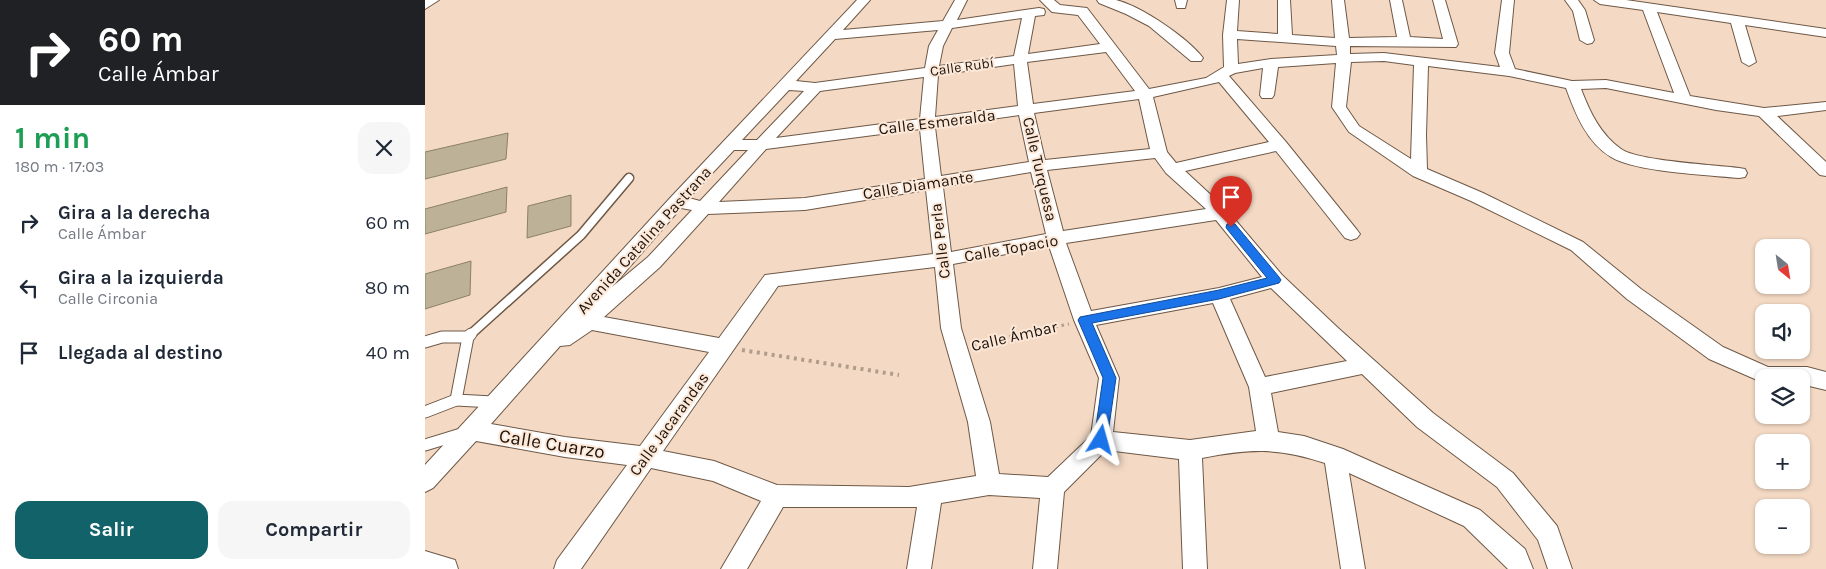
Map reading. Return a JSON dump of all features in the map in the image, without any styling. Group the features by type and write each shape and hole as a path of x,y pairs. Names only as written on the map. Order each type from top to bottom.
{"street":[{"path":"425,5 433,0"},
{"name":"Avenida Catalina Pastrana","path":"425,481 677,201 864,0"},
{"name":"Calle Perla","path":"961,0 936,46 931,72 927,124 951,328 979,422 989,484"},
{"path":"1081,12 1095,6 1101,0 1136,13 1158,25 1196,58"},
{"path":"1233,0 1226,72 1280,145 1351,234"},
{"path":"1284,0 1285,38"},
{"path":"1338,0 1343,50 1339,107 1354,129 1419,172 1477,197 1577,246 1634,294 1716,353 1766,375 1807,376 1826,381"},
{"path":"1396,0 1404,41"},
{"path":"1343,50 1404,41 1451,44 1439,0"},
{"path":"1508,0 1502,53 1509,72"},
{"path":"1571,0 1579,10 1587,40"},
{"path":"1600,0 1826,33"},
{"path":"1677,12 1688,2 1706,16"},
{"path":"833,35 947,25 1029,14 1051,4 1081,12 1145,94 1159,153 1172,169 1220,213 1275,280 1425,420 1505,480 1548,534 1559,569"},
{"path":"1649,8 1684,100"},
{"name":"Calle Turquesa","path":"1029,14 1020,58 1026,111 1057,240 1084,320"},
{"path":"1737,20 1749,62"},
{"path":"1231,35 1285,38 1384,57 1509,72 1572,85 1606,84 1684,100 1764,112 1823,110"},
{"name":"Calle Rubí","path":"784,85 815,87 1110,47"},
{"name":"Calle Esmeralda","path":"729,145 763,145 1145,94 1210,81 1226,72 1271,62 1324,61 1343,50"},
{"path":"1267,95 1271,62"},
{"path":"1419,172 1418,135 1421,62"},
{"path":"1572,85 1584,116 1600,139 1617,154 1643,162 1739,173"},
{"path":"543,352 589,322 603,305 654,262 815,87"},
{"path":"1764,112 1826,171"},
{"path":"1172,169 1280,145"},
{"name":"Calle Diamante","path":"677,201 705,208 805,204 1038,166 1159,153"},
{"name":"Calle Topacio","path":"772,280 942,260 1007,246 1057,240 1220,213"},
{"name":"Calle Jacarandas","path":"566,569 772,280"},
{"path":"1045,569 1053,488 1101,440 1109,378 1084,320 1219,295 1275,280"},
{"path":"1219,295 1259,386 1268,440"},
{"path":"589,322 724,347"},
{"path":"1259,386 1367,365"},
{"name":"Calle Cuarzo","path":"471,430 565,447 645,457 714,470 777,496"},
{"path":"1101,440 1190,450 1236,442 1268,440 1304,446 1335,456 1472,518 1516,558 1521,569"},
{"path":"1190,450 1195,569"},
{"path":"1335,456 1353,569"},
{"path":"733,569 777,496 909,498 989,484 1053,488"},
{"path":"919,569 931,494"},
{"path":"425,563 446,569"}],"lane":[{"path":"456,400 467,337 581,235 629,178"},
{"path":"425,342 442,337 467,337"},
{"path":"425,412 456,400 496,402"},
{"path":"425,445 471,430"}],"path":[{"name":"Calle Ámbar","path":"957,349 1084,320"},
{"path":"724,347 899,375"}],"building":[{"path":"508,133 506,159 425,179 425,152"},
{"path":"507,187 506,212 425,234 425,209"},
{"path":"571,195 571,226 527,238 528,206"},
{"path":"471,261 470,295 425,309 425,274"}],"route":[{"path":"1101,440 1109,378 1084,320 1219,295 1275,280 1231,227"}]}
